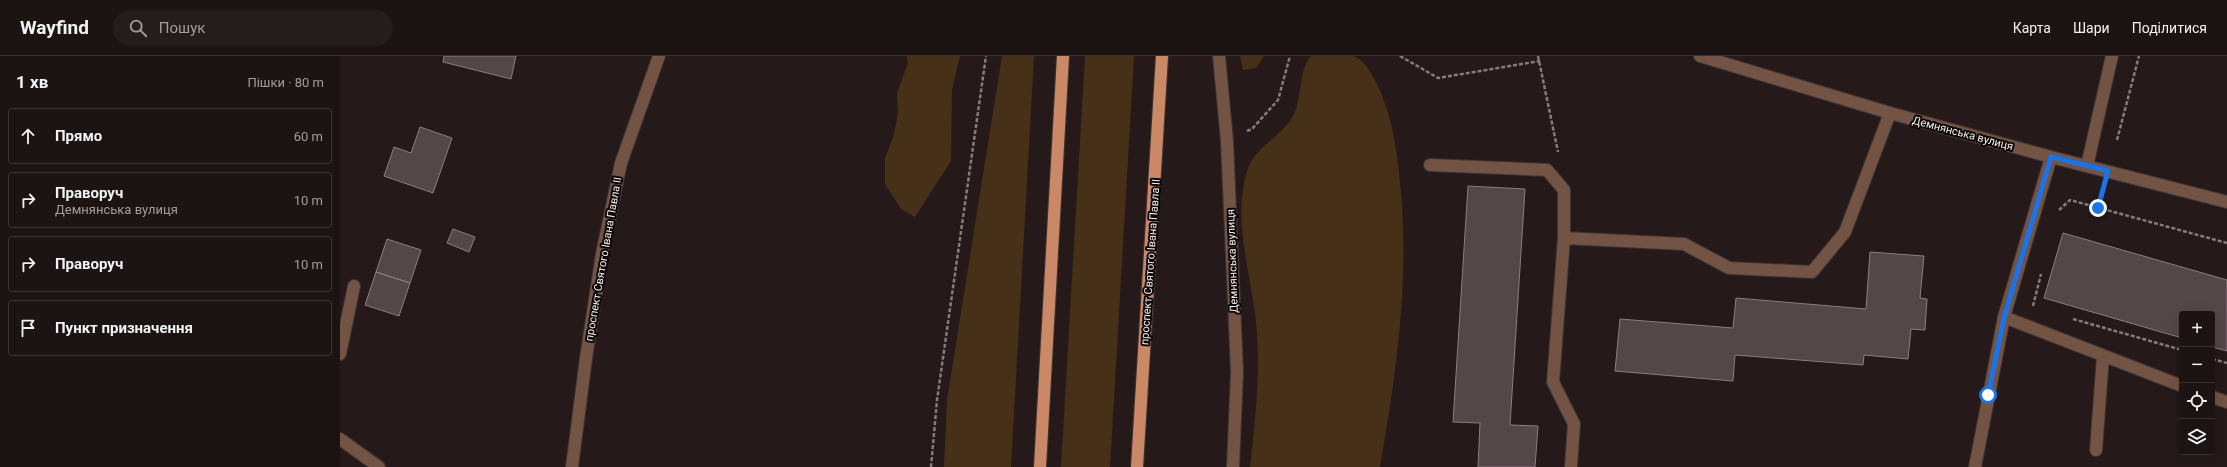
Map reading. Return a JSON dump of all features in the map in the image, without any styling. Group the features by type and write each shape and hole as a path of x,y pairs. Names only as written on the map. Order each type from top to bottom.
{"main road":[{"path":"1040,467 1063,56"},
{"name":"проспект Святого Івана Павла II","path":"1137,467 1162,56"}],"street":[{"name":"проспект Святого Івана Павла II","path":"572,467 600,269 621,163 659,56"},
{"name":"Демнянська вулиця","path":"1219,56 1227,141 1237,372 1233,467"},
{"name":"Демнянська вулиця","path":"1700,56 1890,113 2051,157 2227,202"},
{"path":"2087,166 2112,56"},
{"path":"1564,238 1684,244 1729,268 1812,272 1845,232 1890,113"},
{"path":"1975,467 2004,318 2051,157"},
{"path":"1430,165 1547,170 1564,190 1564,238 1553,382 1574,424 1570,467"},
{"path":"340,354 354,286"},
{"path":"2004,318 2179,385"},
{"path":"2096,450 2103,356"},
{"path":"2215,398 2227,402"},
{"path":"340,439 379,467"}],"path":[{"path":"931,467 937,400 986,56"},
{"path":"1227,141 1252,129 1278,100 1290,56"},
{"path":"1400,56 1438,78 1540,61"},
{"path":"1538,56 1559,155"},
{"path":"2098,208 2140,56"},
{"path":"2055,216 2061,207 2070,200 2227,243"},
{"path":"2040,310 2033,307 2042,269"},
{"path":"2070,318 2179,349"},
{"path":"2215,360 2227,363"}],"shaded area":[{"path":"907,56 960,56 952,90 951,161 915,217 901,209 885,184 885,158 894,135 898,112 897,93 908,63"},
{"path":"1002,56 1034,56 1011,467 944,467 947,400"},
{"path":"1085,56 1134,56 1110,467 1061,467"},
{"path":"1240,56 1264,56 1256,68 1243,70"},
{"path":"1311,56 1353,56 1358,58 1366,65 1375,79 1383,98 1395,140 1402,210 1403,284 1397,357 1380,467 1250,467 1254,434 1258,351 1255,314 1242,232 1241,211 1243,191 1247,171 1251,162 1262,148 1283,129 1294,114 1297,107 1304,68"}],"building":[{"path":"444,56 516,56 511,79 443,62"},
{"path":"420,127 452,138 433,193 384,176 394,147 411,153"},
{"path":"1468,186 1525,189 1510,425 1538,426 1535,467 1478,467 1480,423 1453,422"},
{"path":"453,229 475,237 469,252 447,243"},
{"path":"2063,233 2227,280 2227,351 2215,348 2215,311 2179,311 2179,337 2044,298"},
{"path":"387,239 421,250 410,283 376,272"},
{"path":"1870,252 1924,256 1920,298 1927,299 1925,330 1911,329 1908,359 1864,355 1863,365 1735,355 1733,381 1615,371 1620,319 1733,328 1736,298 1866,309"},
{"path":"376,272 410,283 399,316 365,305"}],"route":[{"path":"1988,395 2004,318 2051,157 2108,171 2098,208"}]}
